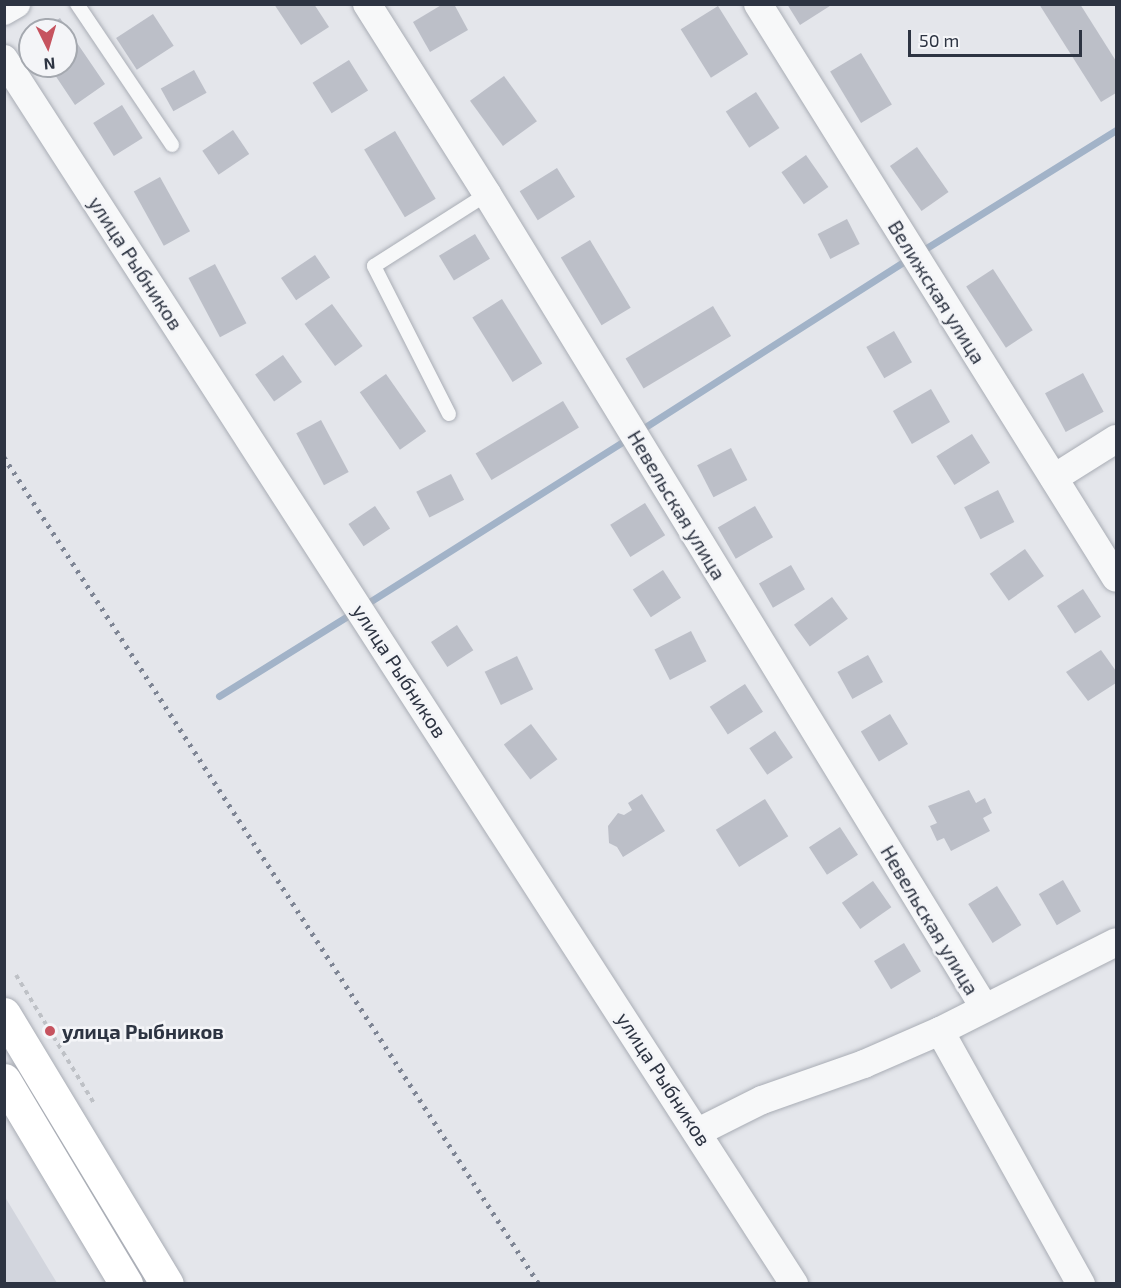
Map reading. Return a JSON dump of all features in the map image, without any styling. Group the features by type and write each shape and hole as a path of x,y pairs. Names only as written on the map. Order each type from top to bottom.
{"main road":[{"path":"4,1014 167,1284"},
{"path":"4,1080 126,1284"}],"street":[{"path":"4,11 16,4"},
{"name":"Невельская улица","path":"367,4 487,194 984,1007"},
{"name":"Велижская улица","path":"758,4 1116,579"},
{"name":"улица Рыбников","path":"4,59 794,1284"},
{"path":"1054,478 1116,439"},
{"path":"698,1132 762,1100 864,1064 940,1031 1116,942"},
{"path":"940,1031 1081,1284"}],"lane":[{"path":"77,4 172,145"},
{"path":"449,414 374,266 487,194"}],"path":[{"path":"16,975 95,1105"}],"shaded area":[{"path":"5,1197 57,1283 5,1283"}],"building":[{"path":"274,4 314,4 329,27 301,45"},
{"path":"443,4 454,4 468,30 430,52 413,22"},
{"path":"787,4 833,4 800,25"},
{"path":"1039,4 1080,4 1116,61 1116,93 1101,102"},
{"path":"718,6 748,54 711,78 681,29"},
{"path":"153,14 174,46 137,70 116,38"},
{"path":"78,44 105,84 75,105 57,78 78,78"},
{"path":"861,53 892,104 861,123 830,72"},
{"path":"349,60 368,91 332,113 313,83"},
{"path":"194,70 207,93 173,111 161,88"},
{"path":"504,76 537,121 503,146 470,101"},
{"path":"756,92 779,128 749,148 726,112"},
{"path":"122,105 143,138 114,156 93,123"},
{"path":"233,130 249,154 219,175 202,151"},
{"path":"395,131 436,199 405,217 364,150"},
{"path":"917,147 949,192 922,211 890,166"},
{"path":"806,155 828,187 804,204 781,172"},
{"path":"557,168 575,197 538,220 520,191"},
{"path":"160,177 190,231 164,246 134,192"},
{"path":"847,219 860,244 830,259 818,234"},
{"path":"475,234 490,259 454,280 439,256"},
{"path":"590,240 631,308 602,325 561,258"},
{"path":"315,255 330,277 296,300 281,278"},
{"path":"215,264 246,323 220,337 189,278"},
{"path":"993,269 1033,330 1006,348 966,286"},
{"path":"502,299 542,363 513,382 472,318"},
{"path":"332,304 363,346 335,366 304,324"},
{"path":"713,306 731,336 644,389 626,359"},
{"path":"894,331 912,362 884,378 866,347"},
{"path":"283,355 302,382 274,402 255,375"},
{"path":"1083,373 1104,412 1066,432 1045,393"},
{"path":"386,374 426,431 400,450 360,392"},
{"path":"931,389 950,422 912,444 893,411"},
{"path":"563,401 579,428 492,480 476,454"},
{"path":"321,420 349,472 324,485 296,433"},
{"path":"972,434 990,463 954,485 936,456"},
{"path":"731,448 747,480 713,497 697,465"},
{"path":"451,474 464,500 429,518 416,492"},
{"path":"998,490 1014,522 980,539 964,507"},
{"path":"645,503 665,535 630,557 610,525"},
{"path":"375,506 390,528 364,546 348,524"},
{"path":"755,506 773,537 736,559 718,528"},
{"path":"1025,549 1044,576 1009,601 990,574"},
{"path":"791,565 805,589 773,608 759,584"},
{"path":"663,570 681,598 651,617 633,590"},
{"path":"1083,589 1101,617 1075,634 1057,606"},
{"path":"832,597 848,619 810,646 794,625"},
{"path":"457,625 473,650 447,667 431,642"},
{"path":"691,631 706,661 670,680 654,650"},
{"path":"1101,650 1116,671 1116,683 1088,701 1066,672"},
{"path":"868,655 883,682 852,699 837,672"},
{"path":"517,656 533,689 501,705 485,672"},
{"path":"745,684 763,712 728,735 710,707"},
{"path":"890,714 908,744 879,762 861,732"},
{"path":"531,724 557,759 530,780 504,744"},
{"path":"775,731 793,758 767,775 749,748"},
{"path":"969,790 976,803 985,798 992,813 983,818 990,831 951,851 944,838 937,841 930,826 937,823 928,806"},
{"path":"642,794 665,831 623,857 617,847 609,843 608,826 618,813 624,815 632,810 628,803"},
{"path":"765,799 788,836 739,867 716,830"},
{"path":"840,827 858,855 827,875 809,847"},
{"path":"1063,880 1081,911 1057,925 1039,894"},
{"path":"873,881 891,907 860,929 842,903"},
{"path":"997,886 1021,925 993,943 968,904"},
{"path":"904,943 921,971 891,989 874,961"}],"waterway":[{"path":"920,252 1116,130"},
{"path":"639,431 910,258"},
{"path":"363,606 630,437"},
{"path":"219,696 354,612"}],"railway":[{"path":"4,457 539,1284"}],"place":[{"name":"улица Рыбников","path":"50,1031"}]}
